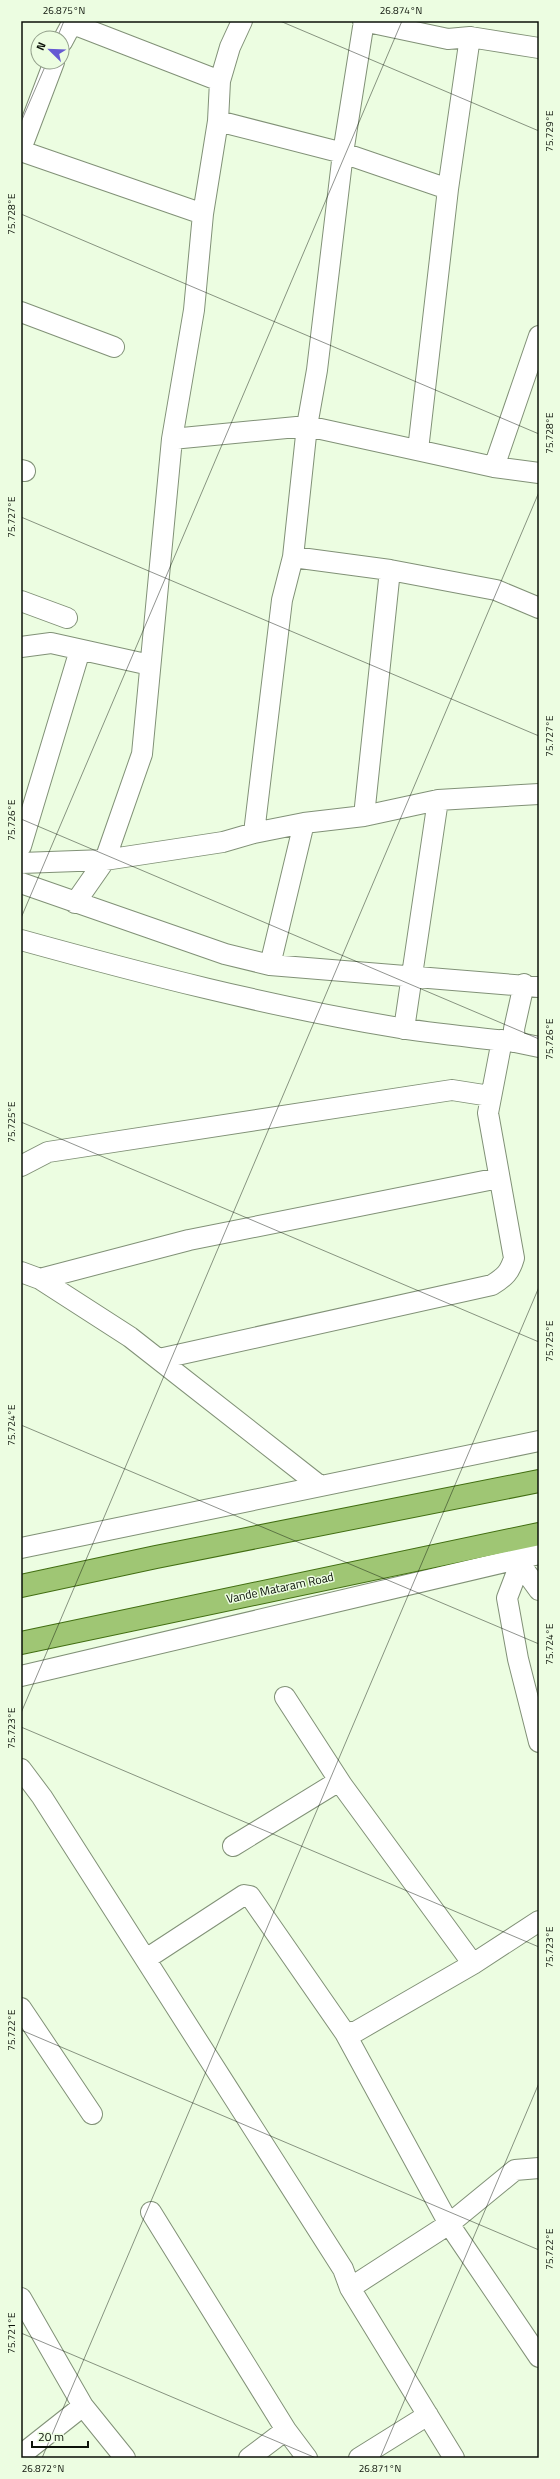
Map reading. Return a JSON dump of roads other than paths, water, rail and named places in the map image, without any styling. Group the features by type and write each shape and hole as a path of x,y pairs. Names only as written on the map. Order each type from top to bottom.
{"main road":[{"path":"21,1586 156,1557 539,1481"},
{"name":"Vande Mataram Road","path":"21,1643 517,1553 539,1534"}],"street":[{"path":"75,902 105,860 142,754 172,439 194,310 203,214 218,120 220,81 230,46 242,21"},
{"path":"254,833 282,600 293,557 307,426 317,370 343,153 364,21 448,39 470,37 539,48"},
{"path":"68,30 70,27 78,26 220,81"},
{"path":"418,450 448,189 470,37"},
{"path":"51,70 21,150 203,214"},
{"path":"218,120 343,153 448,189"},
{"path":"21,312 114,347"},
{"path":"494,467 532,381 539,336"},
{"path":"172,439 307,426 494,467 539,473"},
{"path":"293,557 390,570 496,590 539,608"},
{"path":"364,816 390,570"},
{"path":"21,601 67,618"},
{"path":"21,647 51,643 150,665"},
{"path":"21,846 28,796 80,650"},
{"path":"21,863 105,860 223,842 254,833 304,823 364,816 438,800 539,794"},
{"path":"404,1029 438,800"},
{"path":"270,965 304,823"},
{"path":"21,883 225,954 270,965 349,973 412,975 452,982 531,986 508,1041 490,1096 488,1113 514,1258 510,1270 505,1277 492,1285 159,1359"},
{"path":"21,940 225,994 404,1029 508,1041 539,1047"},
{"path":"21,1166 48,1152 452,1090 490,1096"},
{"path":"40,1279 189,1240 499,1178"},
{"path":"21,1272 40,1279 130,1338 159,1359 320,1486"},
{"path":"21,1548 539,1441"},
{"path":"21,1676 517,1553 539,1554"},
{"path":"517,1553 539,1590"},
{"path":"517,1553 507,1598 518,1659 539,1742"},
{"path":"285,1697 339,1781 473,1964"},
{"path":"21,1769 42,1797 343,2270 350,2288 454,2458"},
{"path":"233,1846 339,1781"},
{"path":"146,1959 244,1895 250,1896 345,2033 449,2224 539,2357"},
{"path":"345,2033 357,2031 473,1964 539,1921"},
{"path":"21,2008 92,2114"},
{"path":"350,2288 449,2224 515,2170 539,2168"},
{"path":"151,2212 286,2430 307,2458"},
{"path":"21,2298 83,2406 125,2458"},
{"path":"21,2455 83,2406"},
{"path":"359,2458 428,2415"},
{"path":"249,2458 286,2430"}]}
